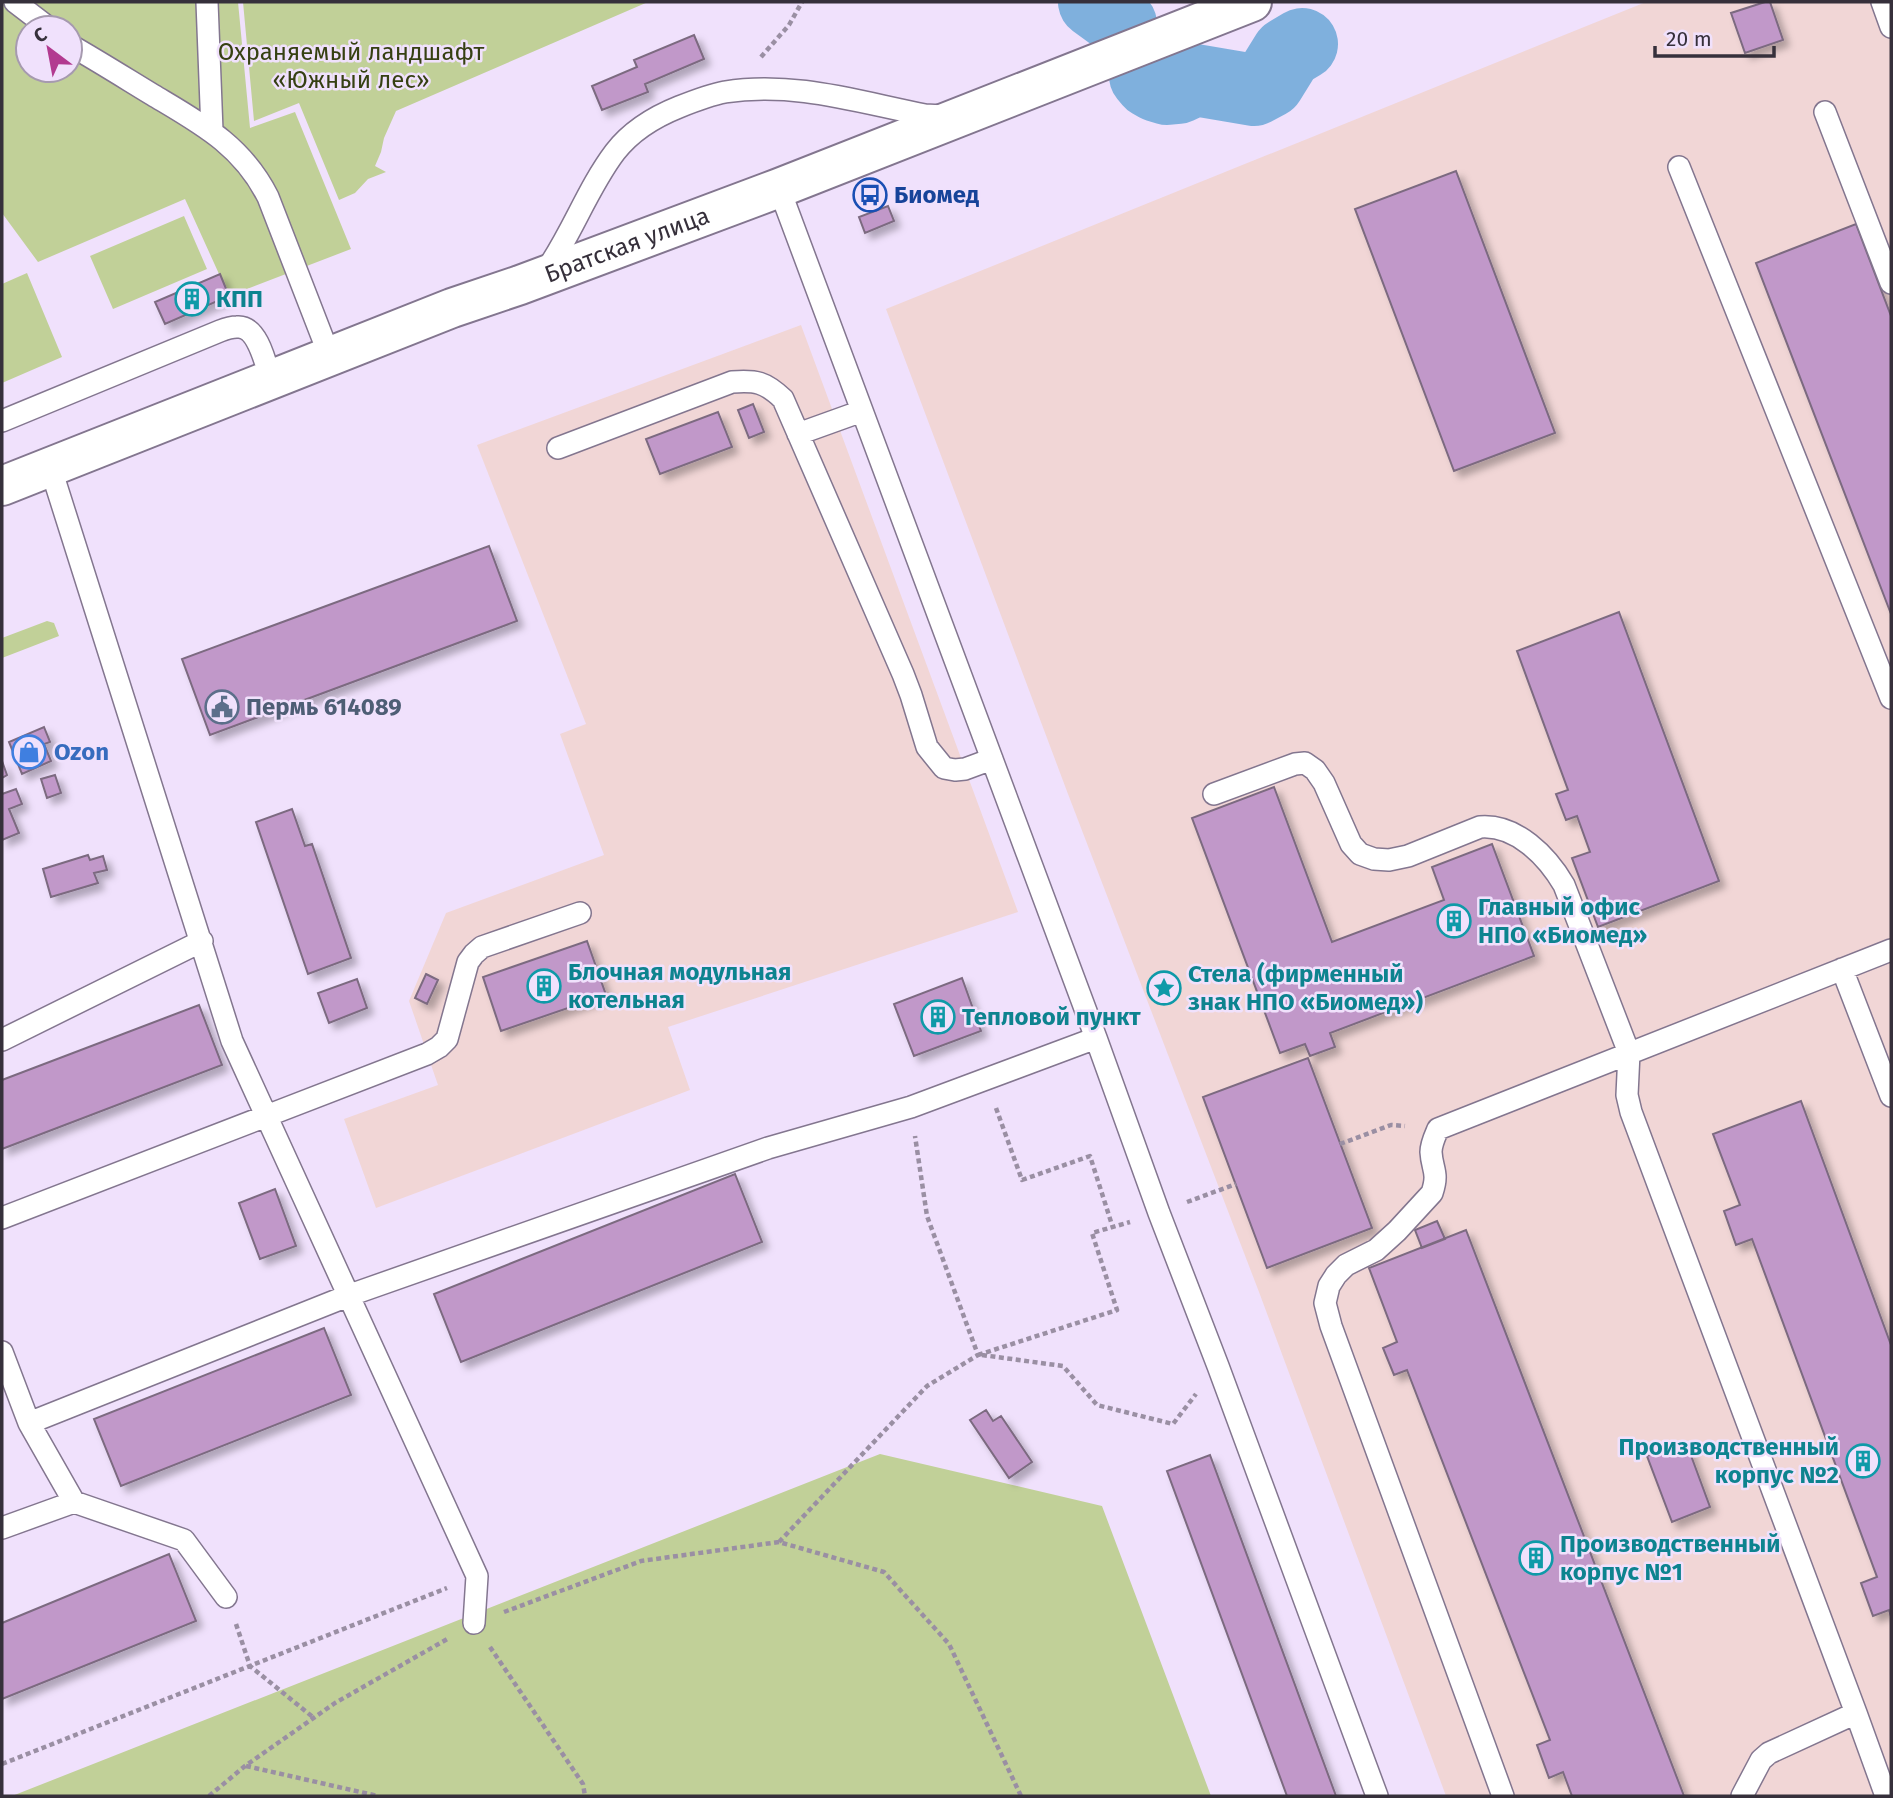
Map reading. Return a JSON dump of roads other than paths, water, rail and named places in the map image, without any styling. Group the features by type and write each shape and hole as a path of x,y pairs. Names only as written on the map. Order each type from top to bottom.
{"main road":[{"name":"Братская улица","path":"2,486 452,308 779,188 1252,2"}],"lane":[{"path":"15,2 31,14"},
{"path":"207,2 212,131"},
{"path":"1882,2 1891,27"},
{"path":"84,53 212,131 242,159 261,183 268,197 330,357"},
{"path":"541,277 556,256 604,166 617,149 655,117 705,97 725,92 772,88 805,90 925,115 964,116"},
{"path":"1825,111 1891,284"},
{"path":"1679,167 1891,698"},
{"path":"779,188 1377,1796"},
{"path":"2,421 220,331 239,326 248,329 256,338 271,381"},
{"path":"558,448 732,382 753,380 771,388 783,399 799,433 907,685 927,747 944,768 965,769 992,759"},
{"path":"799,433 862,411"},
{"path":"50,466 232,1041 477,1576 474,1623"},
{"path":"1214,794 1295,764 1305,764 1315,770 1324,783 1351,844 1360,854 1389,860 1408,856 1480,827 1492,826 1514,834 1544,857 1554,869 1563,885 1629,1054 1627,1095 1631,1112 1885,1796"},
{"path":"2,1218 427,1054 447,1039 468,962 474,954 482,947 580,913"},
{"path":"2,1040 202,941"},
{"path":"1503,1796 1331,1326 1325,1303 1329,1286 1346,1265 1376,1251 1432,1193 1436,1174 1431,1152 1438,1129 1891,950"},
{"path":"1842,970 1891,1096"},
{"path":"29,1423 350,1295 768,1147 911,1107 1096,1038"},
{"path":"2,1352 29,1423 74,1503"},
{"path":"2,1528 74,1503 184,1539 226,1597"},
{"path":"1742,1796 1761,1759 1769,1753 1856,1713"}],"waterway":[{"path":"1094,2 1121,24"},
{"path":"1145,76 1150,82 1167,89 1178,88 1195,80 1254,90 1269,82 1287,53 1302,44"}],"place":[{"name":"Биомед","path":"870,195"},
{"name":"КПП","path":"192,299"},
{"name":"Пермь 614089","path":"222,707"},
{"name":"Ozon","path":"29,752"},
{"name":"Главный офис НПО «Биомед»","path":"1454,921"},
{"name":"Блочная модульная котельная","path":"544,986"},
{"name":"Стела (фирменный знак НПО «Биомед»)","path":"1164,988"},
{"name":"Тепловой пункт","path":"938,1017"},
{"name":"Производственный корпус №2","path":"1863,1461"},
{"name":"Производственный корпус №1","path":"1536,1558"}],"park label":[{"name":"Охраняемый ландшафт «Южный лес»","path":"351,66"}]}
